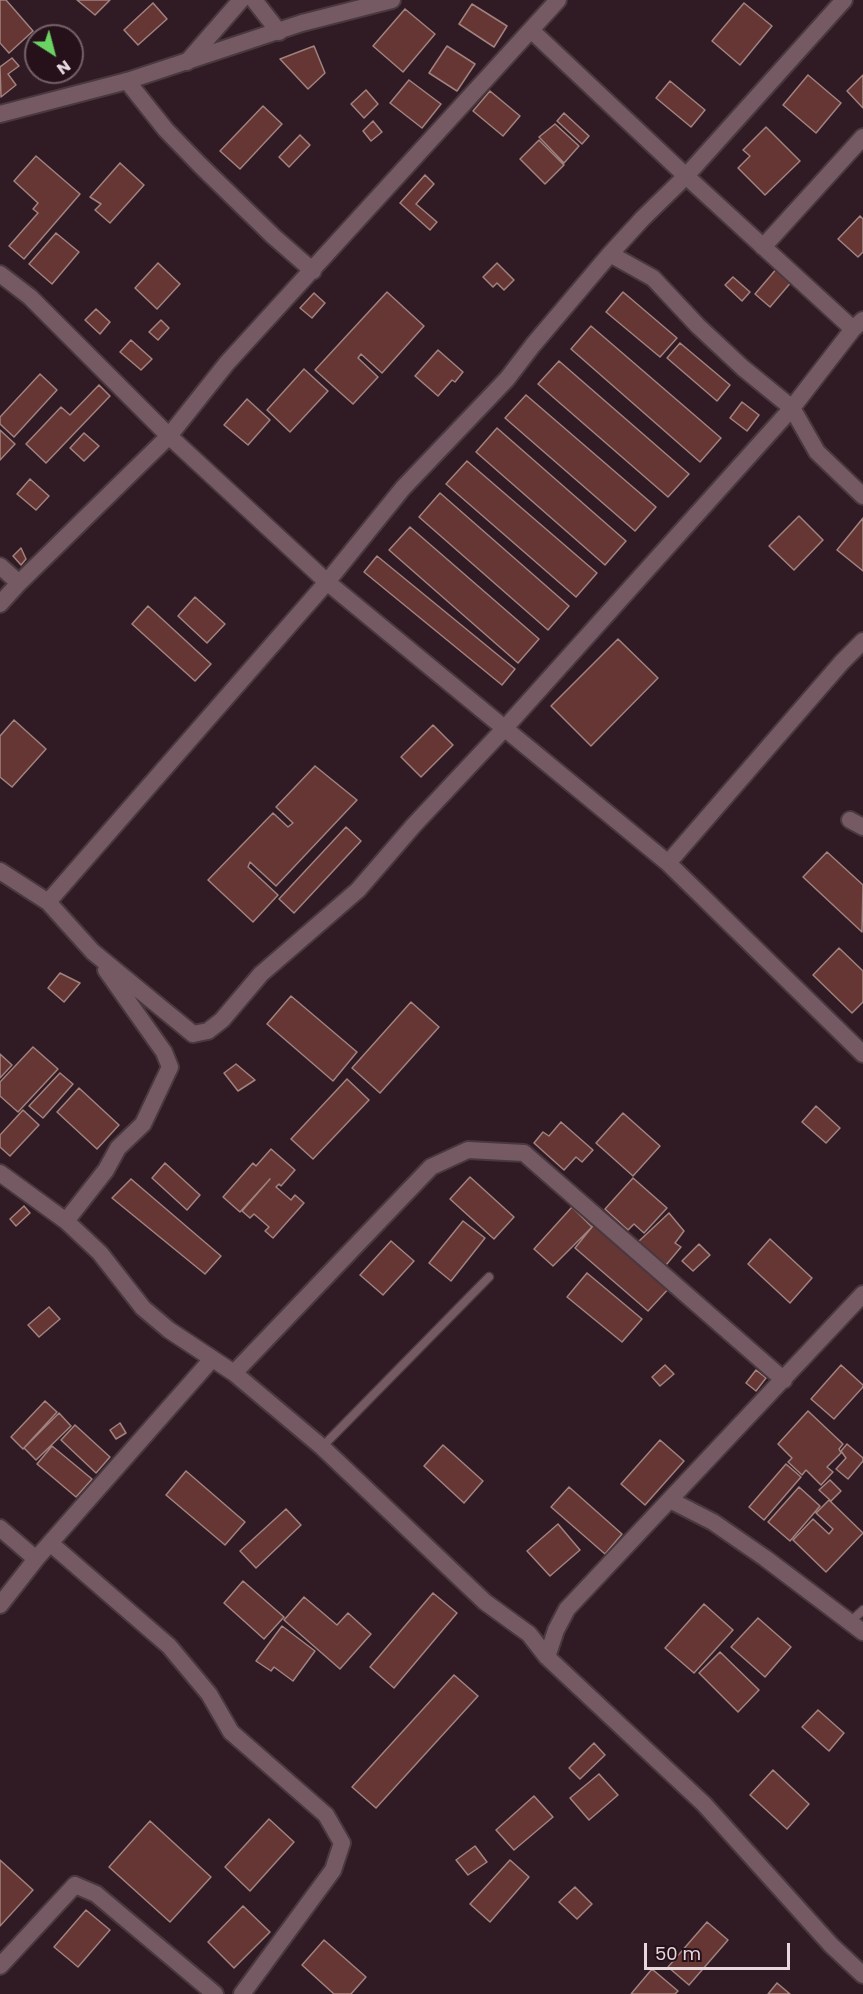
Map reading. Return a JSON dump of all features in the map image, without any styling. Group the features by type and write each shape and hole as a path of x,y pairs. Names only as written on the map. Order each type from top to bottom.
{"street":[{"path":"187,62 241,0"},
{"path":"254,0 279,32"},
{"path":"0,114 127,81 302,23 392,0"},
{"path":"0,604 169,436 227,363 558,0"},
{"path":"48,902 327,582 403,488 507,379 610,254 686,176 844,0"},
{"path":"93,952 193,1034 208,1031 222,1020 261,974 358,890 414,825 504,729 792,408 858,324 763,247 532,31"},
{"path":"127,81 166,130 273,236 313,270"},
{"path":"763,247 863,137"},
{"path":"610,254 653,278 698,326 792,408 817,452 863,496"},
{"path":"0,274 30,297 169,436 327,582 668,863 863,1054"},
{"path":"0,566 19,583"},
{"path":"668,863 863,640"},
{"path":"0,871 48,902 93,952 164,1052 170,1067 143,1124 118,1148 106,1170 66,1221"},
{"path":"234,1373 431,1167 468,1150 524,1153 784,1380"},
{"path":"0,1173 66,1221 100,1253 143,1308 168,1330 234,1373 322,1447 485,1602 529,1634 547,1657 704,1804 831,1945 863,1975"},
{"path":"547,1657 556,1630 567,1609 863,1294"},
{"path":"0,1605 36,1559 212,1359"},
{"path":"670,1500 713,1522 859,1621"},
{"path":"0,1528 36,1559"},
{"path":"50,1543 169,1646 209,1694 231,1732 326,1815 342,1844 333,1869 242,1994"},
{"path":"0,1966 75,1885 96,1894 215,1994"}],"lane":[{"path":"322,1447 489,1276"}],"building":[{"path":"0,0 6,0 27,24 24,24 24,39 9,53 0,43"},
{"path":"77,0 110,0 95,15"},
{"path":"153,3 167,19 138,45 124,30"},
{"path":"744,3 772,26 740,65 712,41"},
{"path":"472,4 507,26 494,47 459,24"},
{"path":"405,9 435,34 403,72 373,46"},
{"path":"314,46 325,73 308,89 280,59"},
{"path":"447,46 475,64 457,91 429,73"},
{"path":"12,58 19,66 8,74 16,85 1,97 0,67"},
{"path":"808,75 841,103 816,133 783,105"},
{"path":"863,75 863,108 847,91"},
{"path":"409,80 441,104 422,128 390,103"},
{"path":"670,81 705,110 691,127 656,98"},
{"path":"366,90 378,104 364,118 351,104"},
{"path":"490,91 520,116 503,136 473,111"},
{"path":"263,106 282,124 240,169 220,151"},
{"path":"564,113 589,136 582,144 557,121"},
{"path":"373,121 382,132 371,141 363,131"},
{"path":"555,124 579,146 564,163 539,137"},
{"path":"766,127 800,161 765,195 738,168 750,156 743,150"},
{"path":"300,135 310,145 289,167 279,157"},
{"path":"539,140 564,165 545,184 520,159"},
{"path":"36,156 80,194 24,259 9,246 38,213 33,209 38,203 14,181"},
{"path":"120,163 144,185 110,223 95,210 101,204 90,197"},
{"path":"425,175 434,184 416,204 437,222 430,230 400,203"},
{"path":"860,216 863,219 863,252 858,257 838,239"},
{"path":"56,233 79,252 52,284 29,264"},
{"path":"158,263 180,284 157,309 135,288"},
{"path":"497,263 514,280 504,290 497,283 493,287 483,277"},
{"path":"778,267 793,280 770,307 755,294"},
{"path":"733,277 750,292 742,301 725,285"},
{"path":"387,292 424,326 382,373 361,354 358,358 378,377 353,404 315,370"},
{"path":"623,292 677,338 660,357 606,312"},
{"path":"314,293 325,303 312,318 300,308"},
{"path":"96,309 110,322 100,334 85,320"},
{"path":"161,320 169,328 158,340 149,332"},
{"path":"591,326 721,438 700,462 571,349"},
{"path":"131,340 152,359 141,370 120,352"},
{"path":"680,343 730,385 717,401 667,358"},
{"path":"438,350 463,372 455,382 452,380 438,396 415,376"},
{"path":"559,361 689,474 668,497 538,384"},
{"path":"304,369 328,391 290,432 267,410"},
{"path":"40,374 57,390 14,437 0,424 0,417"},
{"path":"99,385 110,396 46,463 26,444 61,407 70,415"},
{"path":"526,395 656,507 635,531 505,418"},
{"path":"247,399 270,420 248,445 224,425"},
{"path":"742,402 759,415 747,431 730,418"},
{"path":"497,428 626,541 605,565 476,452"},
{"path":"0,430 15,444 0,460"},
{"path":"84,433 99,446 84,461 70,448"},
{"path":"467,461 597,573 576,597 446,484"},
{"path":"30,479 49,496 36,510 17,494"},
{"path":"440,493 569,606 548,630 419,517"},
{"path":"799,516 823,540 794,570 769,546"},
{"path":"863,518 863,571 837,550"},
{"path":"410,527 539,639 518,663 389,550"},
{"path":"21,548 26,559 21,565 13,556"},
{"path":"377,556 515,669 502,685 364,572"},
{"path":"195,597 225,624 207,643 178,616"},
{"path":"148,606 211,664 195,681 132,624"},
{"path":"618,639 658,678 591,746 551,706"},
{"path":"14,720 46,749 12,787 0,777 0,736"},
{"path":"433,725 453,745 421,777 401,757"},
{"path":"315,766 357,800 276,886 250,862 248,867 278,895 253,922 208,880 273,813 288,827 293,823 276,807"},
{"path":"346,827 361,841 294,913 279,899"},
{"path":"827,852 863,885 862,932 803,877"},
{"path":"839,948 863,971 863,1002 852,1013 813,975"},
{"path":"60,973 80,983 64,1002 48,988"},
{"path":"291,996 357,1052 333,1081 267,1024"},
{"path":"411,1002 439,1027 380,1093 352,1068"},
{"path":"33,1047 58,1069 18,1112 0,1096 0,1082"},
{"path":"0,1054 12,1065 0,1078"},
{"path":"236,1064 255,1080 238,1091 224,1073"},
{"path":"60,1073 73,1084 43,1118 29,1106"},
{"path":"347,1079 369,1100 313,1159 291,1139"},
{"path":"79,1088 119,1125 97,1149 57,1112"},
{"path":"816,1106 840,1128 826,1143 802,1122"},
{"path":"23,1110 39,1125 10,1156 0,1147 0,1135"},
{"path":"623,1113 660,1146 633,1176 596,1143"},
{"path":"561,1122 593,1150 582,1162 576,1157 564,1170 534,1143 543,1132 549,1136"},
{"path":"271,1149 295,1170 281,1186 279,1184 276,1187 291,1200 295,1195 304,1203 273,1238 265,1231 269,1227 254,1214 250,1218 242,1211 270,1179 240,1212 223,1197 253,1163 256,1166"},
{"path":"165,1163 200,1195 187,1210 152,1178"},
{"path":"470,1177 514,1217 494,1239 450,1199"},
{"path":"633,1178 667,1208 644,1233 634,1224 628,1230 605,1209"},
{"path":"131,1179 221,1256 205,1274 112,1198"},
{"path":"24,1206 30,1213 16,1226 10,1219"},
{"path":"572,1207 592,1227 553,1266 534,1249"},
{"path":"669,1213 684,1231 675,1243 681,1247 666,1265 638,1242"},
{"path":"595,1218 671,1286 648,1311 575,1248 592,1227"},
{"path":"463,1221 485,1238 451,1281 429,1263"},
{"path":"770,1239 812,1278 790,1303 748,1264"},
{"path":"391,1241 414,1261 383,1295 360,1275"},
{"path":"699,1244 710,1255 693,1271 682,1261"},
{"path":"587,1273 642,1319 622,1342 567,1297"},
{"path":"49,1307 60,1319 39,1337 28,1325"},
{"path":"665,1365 674,1374 660,1386 652,1377"},
{"path":"841,1365 863,1387 834,1419 811,1399"},
{"path":"756,1370 766,1378 756,1391 746,1383"},
{"path":"45,1401 57,1412 23,1449 11,1437"},
{"path":"808,1411 843,1444 839,1449 841,1453 827,1467 833,1472 821,1485 806,1470 802,1475 788,1462 792,1458 778,1444"},
{"path":"59,1413 71,1426 36,1460 24,1448"},
{"path":"120,1423 126,1433 116,1439 110,1430"},
{"path":"75,1425 110,1457 96,1473 61,1440"},
{"path":"660,1440 684,1461 645,1505 621,1484"},
{"path":"847,1444 863,1458 848,1479 836,1469 846,1458 841,1451"},
{"path":"443,1445 483,1481 464,1503 424,1466"},
{"path":"52,1446 92,1479 76,1497 37,1464"},
{"path":"786,1464 801,1477 764,1520 749,1507"},
{"path":"186,1471 245,1522 225,1545 166,1495"},
{"path":"830,1480 841,1491 831,1501 819,1490"},
{"path":"569,1487 622,1534 605,1554 551,1507"},
{"path":"799,1487 820,1506 790,1541 768,1522"},
{"path":"829,1500 863,1533 826,1572 793,1540 813,1519 829,1534 833,1529 816,1513"},
{"path":"286,1509 301,1525 256,1568 240,1551"},
{"path":"558,1524 580,1550 550,1576 527,1551"},
{"path":"243,1581 284,1617 264,1639 224,1603"},
{"path":"433,1593 457,1613 394,1688 370,1667"},
{"path":"304,1597 337,1625 348,1613 371,1634 340,1669 284,1620"},
{"path":"704,1604 733,1630 694,1673 665,1648"},
{"path":"758,1618 791,1647 765,1677 731,1647"},
{"path":"282,1626 315,1651 293,1681 274,1667 271,1671 256,1661"},
{"path":"720,1652 759,1690 738,1712 699,1673"},
{"path":"454,1675 478,1696 376,1808 352,1787"},
{"path":"818,1710 844,1733 829,1751 802,1727"},
{"path":"594,1743 605,1755 580,1779 569,1768"},
{"path":"773,1770 809,1804 787,1829 750,1795"},
{"path":"599,1774 618,1795 589,1820 570,1798"},
{"path":"534,1796 553,1817 514,1850 496,1830"},
{"path":"269,1819 294,1842 250,1891 225,1867"},
{"path":"150,1821 211,1877 170,1922 109,1867"},
{"path":"475,1846 487,1862 468,1875 456,1860"},
{"path":"0,1860 33,1890 0,1926"},
{"path":"510,1860 529,1877 490,1922 470,1904"},
{"path":"575,1887 592,1904 577,1919 559,1902"},
{"path":"243,1906 270,1932 234,1968 208,1942"},
{"path":"86,1910 110,1930 78,1967 54,1947"},
{"path":"707,1922 728,1940 689,1985 668,1967"},
{"path":"324,1940 366,1977 351,1994 334,1994 302,1965"},
{"path":"652,1969 678,1991 675,1994 631,1994"},
{"path":"777,1983 790,1994 768,1994"}]}
